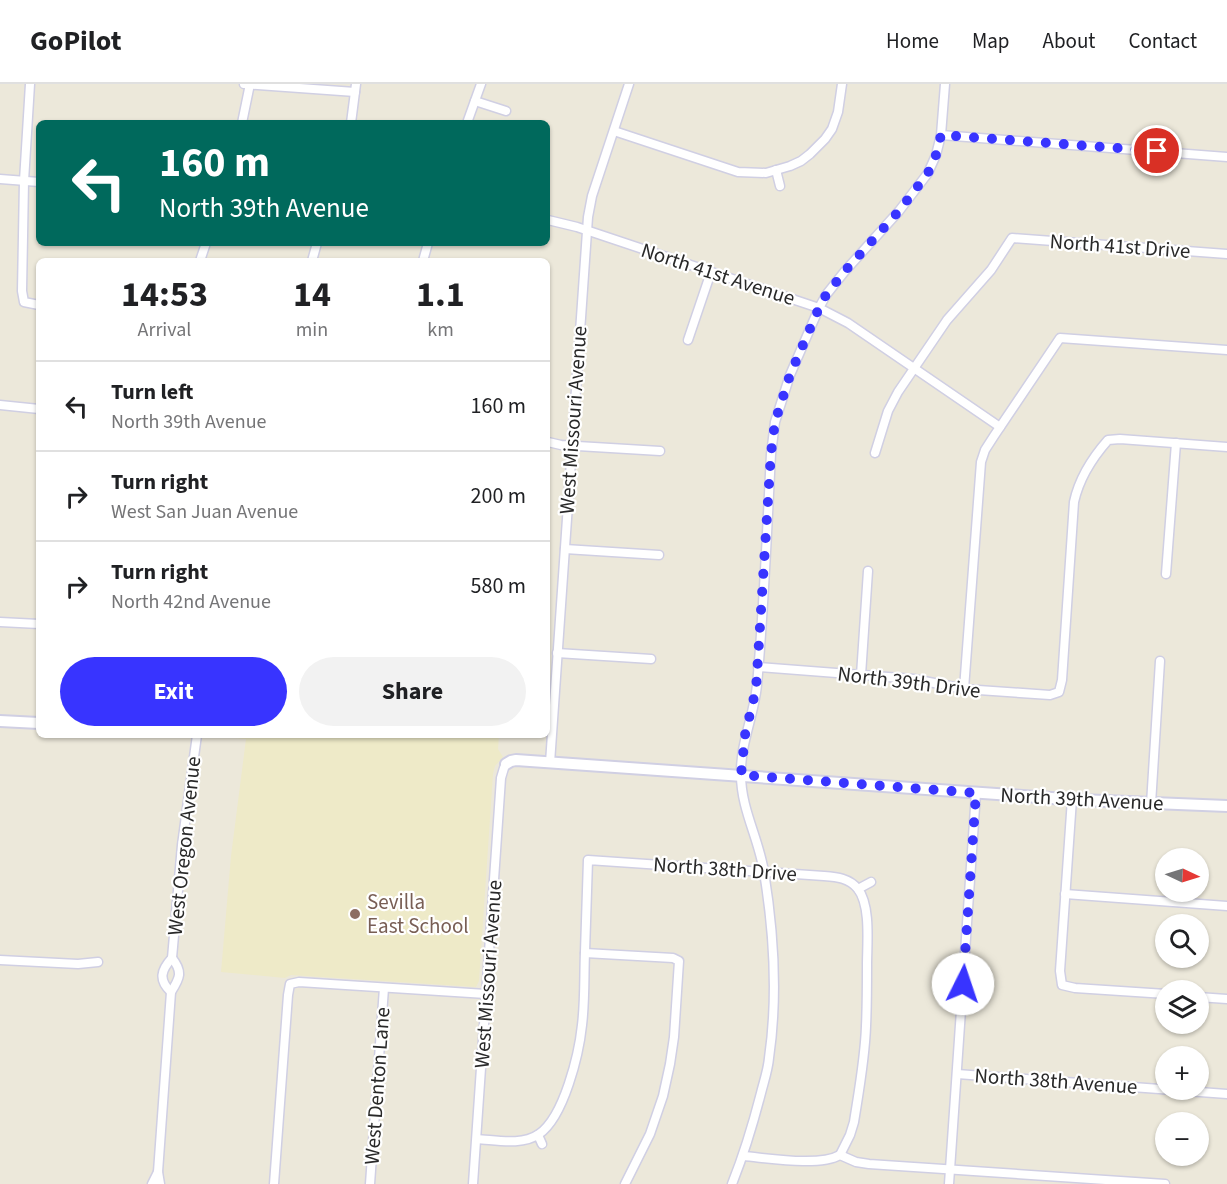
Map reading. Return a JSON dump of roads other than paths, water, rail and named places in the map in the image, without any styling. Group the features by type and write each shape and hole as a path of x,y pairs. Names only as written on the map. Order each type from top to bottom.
{"street":[{"path":"30,84 24,181 22,291 24,302 36,305"},
{"path":"244,84 356,88 351,120"},
{"path":"243,120 250,84"},
{"path":"468,120 481,84"},
{"name":"West Missouri Avenue","path":"550,763 586,231 592,196 629,84"},
{"path":"614,130 738,172 766,173 801,161 825,139 832,129 838,112 842,84"},
{"path":"732,1184 756,1112 769,1060 773,1028 770,907 762,858 744,801 741,775 745,735 753,706 758,667 771,453 775,422 790,375 826,295 899,211 928,173 941,135 945,84"},
{"path":"475,101 506,111"},
{"path":"941,135 1227,157"},
{"path":"776,170 780,186"},
{"path":"0,179 36,182"},
{"name":"North 41st Avenue","path":"550,221 819,308 848,323 1000,427"},
{"name":"North 41st Drive","path":"914,369 947,320 991,270 1012,238 1227,254"},
{"path":"688,340 711,272"},
{"path":"964,690 979,476 985,450 1060,338 1227,350"},
{"path":"875,453 888,411 914,369"},
{"path":"0,405 36,409"},
{"name":"North 39th Drive","path":"758,667 914,679 964,690 1050,695 1059,692 1062,680 1076,490 1108,440 1176,443"},
{"path":"550,443 660,451"},
{"path":"1166,574 1176,443 1227,447"},
{"path":"564,549 659,555"},
{"path":"861,675 868,571"},
{"path":"0,622 36,624"},
{"path":"557,653 651,659"},
{"path":"1151,804 1160,661"},
{"path":"0,721 36,723"},
{"name":"West Oregon Avenue","path":"171,992 165,987 162,974 163,969 172,958 182,845 196,738"},
{"name":"North 39th Avenue","path":"506,764 516,760 976,793 1151,804 1227,806"},
{"name":"West Missouri Avenue","path":"473,1184 501,778 506,764"},
{"path":"949,1184 976,793"},
{"path":"1072,799 1060,971 1062,985 1075,988 1155,993"},
{"name":"North 38th Drive","path":"585,953 588,860 843,878 858,889"},
{"path":"743,1156 791,1160 833,1160 840,1155 850,1135 854,1122 866,1027 866,913 864,900 858,889 871,882"},
{"path":"1065,894 1227,906"},
{"path":"477,1138 512,1141 540,1139 556,1115 565,1095 577,1054 582,1024 585,953 673,958 679,961 680,969 670,1064 663,1096 650,1134 626,1184"},
{"name":"West Oregon Avenue","path":"160,1184 158,1172 171,992 178,980 179,971 172,958"},
{"path":"0,960 78,964 98,962"},
{"path":"274,1184 290,984 299,982 486,994"},
{"name":"West Denton Lane","path":"370,1184 384,988"},
{"path":"1209,998 1227,999"},
{"name":"North 38th Avenue","path":"957,1074 1227,1094"},
{"path":"840,1155 856,1162 869,1164 1166,1184"},
{"name":"West Oregon Avenue","path":"152,1184 158,1172"}],"place":[{"name":"Sevilla East School","path":"355,914"}]}
